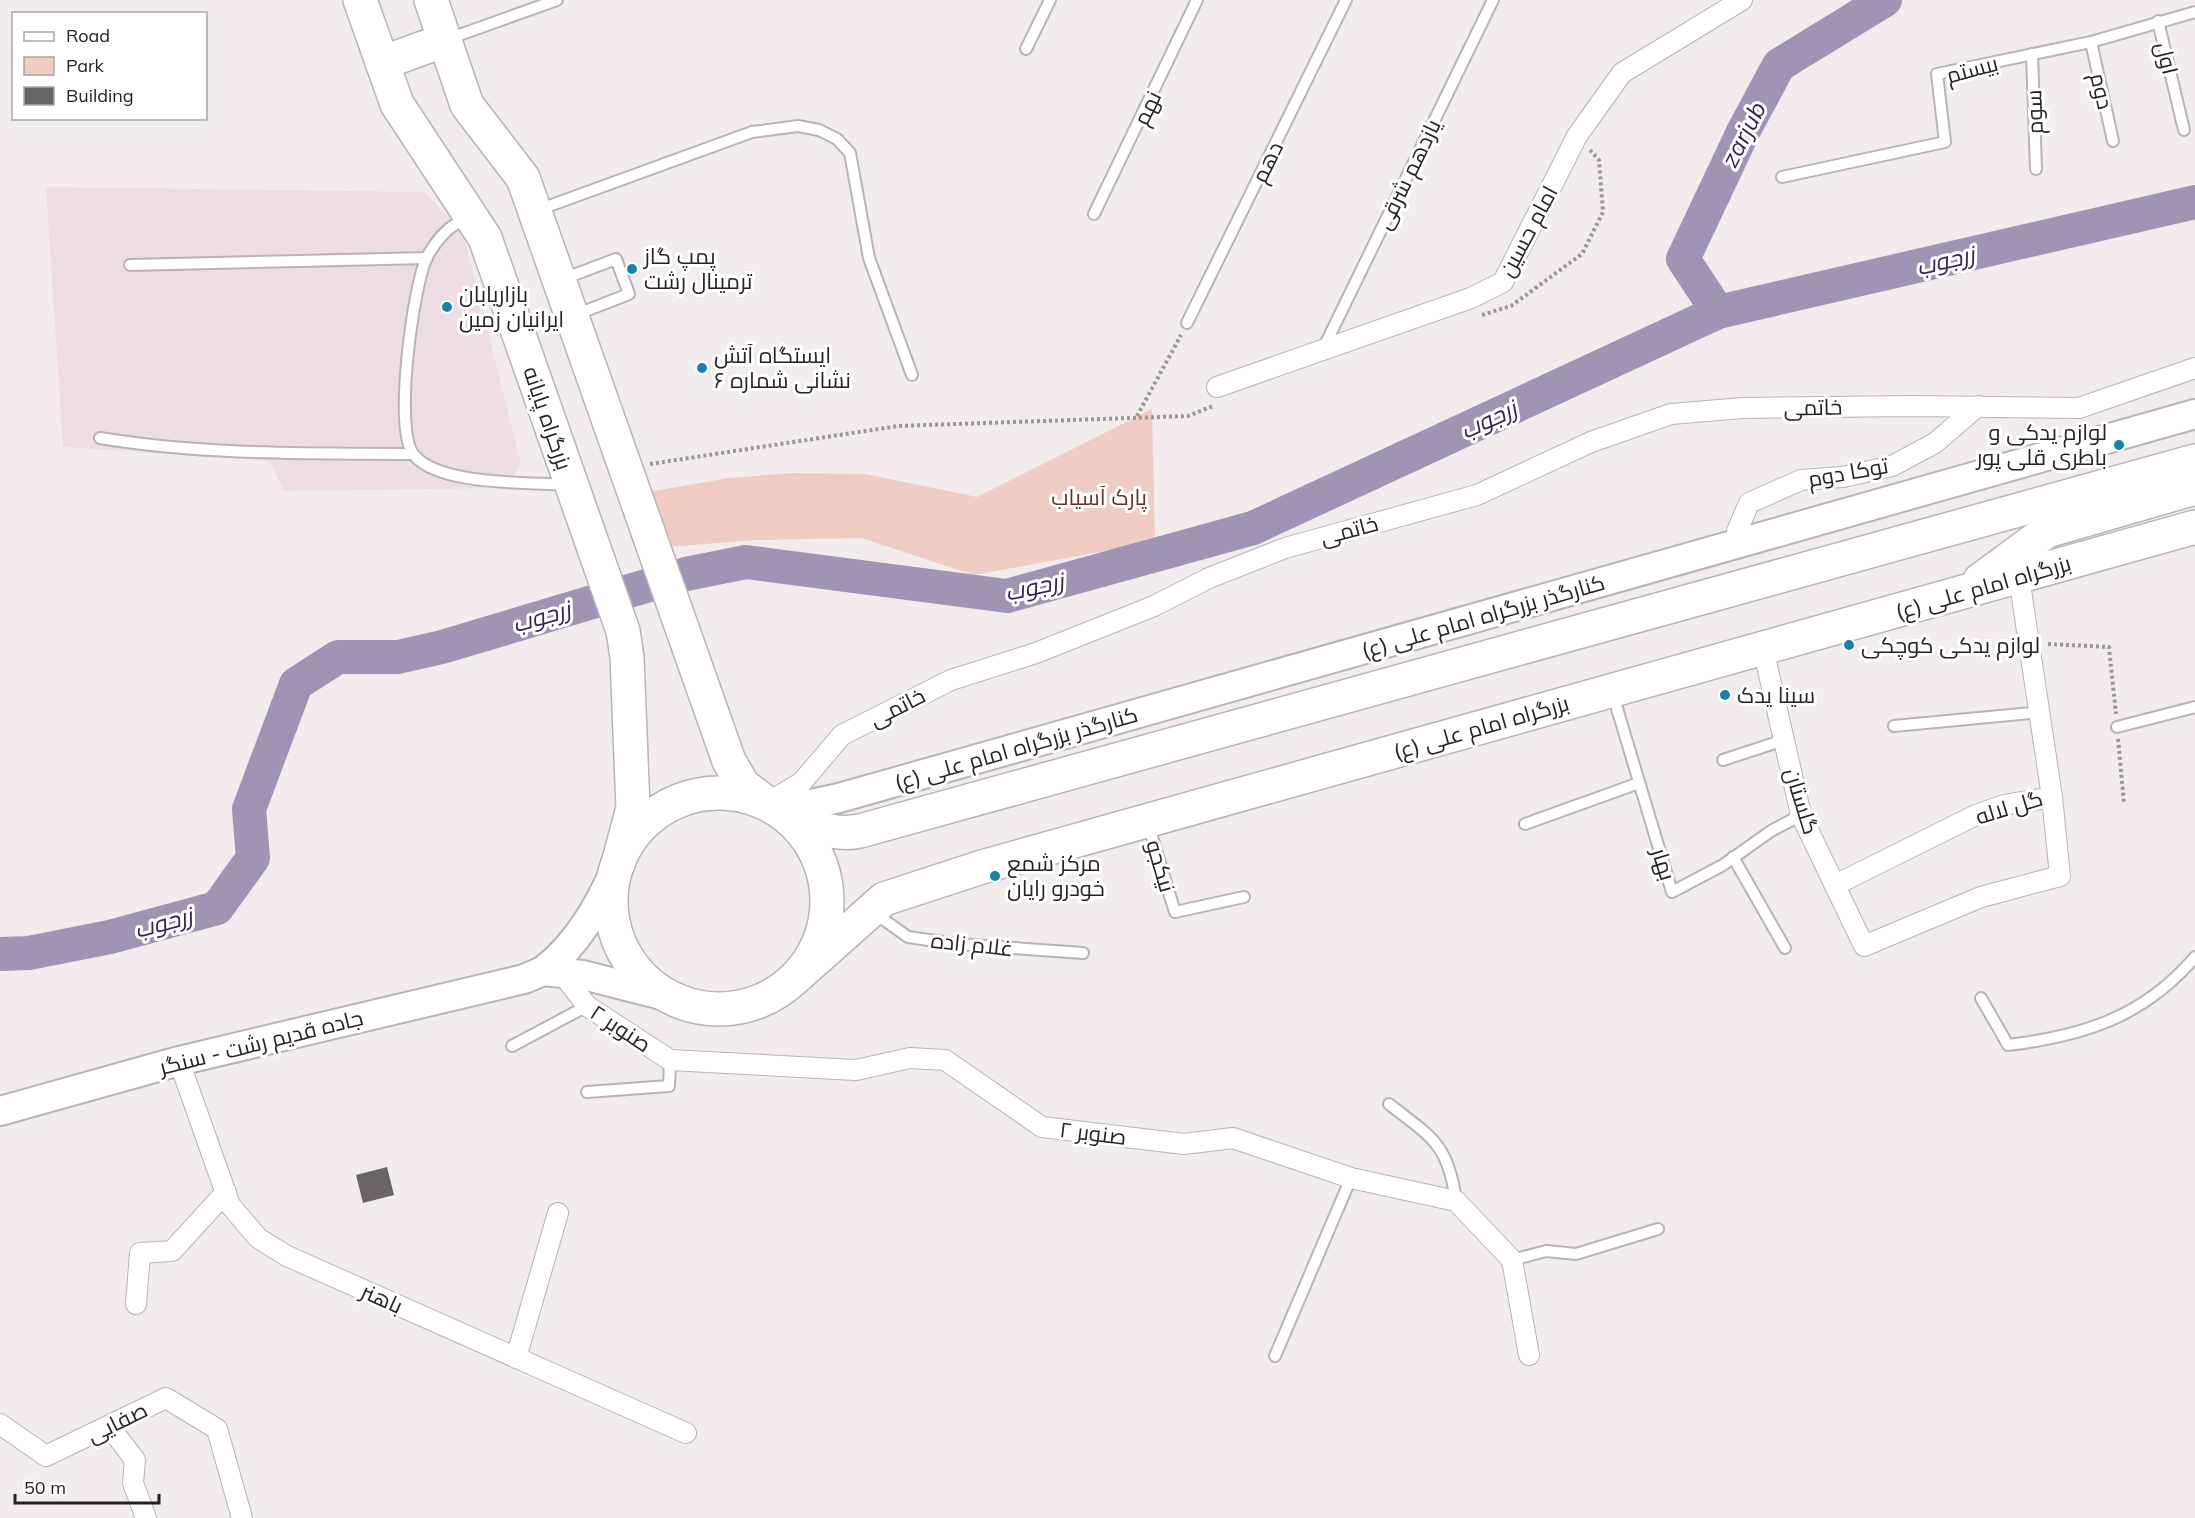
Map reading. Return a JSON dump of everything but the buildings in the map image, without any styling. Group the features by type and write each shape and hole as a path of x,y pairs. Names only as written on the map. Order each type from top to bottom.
{"highway":[{"name":"بزرگراه پایانه","path":"360,0 401,112 487,244 623,631 627,657 633,808 617,866"},
{"path":"431,0 469,110 519,171 535,211 729,761 743,785 767,803 790,818 808,837 820,860 826,885 827,910 822,936 807,964 794,979 768,997 734,1008 703,1008 669,997 640,974 620,944 611,904 617,866 627,845 642,825 680,799 700,794 725,792 767,803 819,829 841,833 860,831 1747,585 2113,498 2195,488"},
{"path":"382,63 449,52"},
{"path":"1964,592 2047,531 2195,461"},
{"path":"2113,498 2126,547"},
{"name":"بزرگراه امام علی (ع)","path":"794,979 870,910 884,899 899,893 2195,527"}],"main road":[{"name":"کنارگذر بزرگراه امام علی (ع)","path":"767,803 811,804 839,798 2195,414"},
{"path":"1737,544 1747,585"},
{"path":"543,974 583,928 606,891 617,866"},
{"path":"543,974 604,979 669,997"},
{"name":"جاده قدیم رشت - سنگر","path":"0,1111 179,1061 543,974"}],"street":[{"name":"امام حسین","path":"1220,395 1323,349 1471,298 1503,282 1577,136 1622,73 1742,0"},
{"name":"خاتمی","path":"767,803 802,783 842,735 951,680 1036,653 1154,606 1209,578 1285,548 1477,495 1591,442 1671,414 1743,408 1978,406 2079,408 2195,368"},
{"name":"توکا دوم","path":"1737,544 1737,531 1749,503 1801,480 1843,477 1892,466 1935,443 1978,406"},
{"name":"گل لاله","path":"1835,885 1976,815 2004,805 2052,797 2019,577"},
{"name":"گلستان","path":"1763,648 1801,815 1864,946 1981,897 2060,876 2052,797"},
{"name":"صنوبر ۲","path":"543,974 587,1006 670,1060 856,1070 910,1058 945,1060 1042,1127 1184,1143 1233,1138 1351,1178 1456,1201"},
{"name":"باهنر","path":"179,1061 230,1205 258,1238 287,1256 686,1433"},
{"path":"136,1304 140,1253 172,1251 226,1192"},
{"path":"1456,1201 1512,1260 1529,1356"},
{"path":"516,1358 558,1213"},
{"name":"صفایی","path":"0,1424 46,1456 166,1398 217,1429 242,1518"},
{"path":"109,1426 135,1460 133,1483 146,1518"}],"lane":[{"path":"449,52 557,0"},
{"path":"1026,49 1050,0"},
{"name":"نهم","path":"1094,214 1197,0"},
{"name":"دهم","path":"1187,323 1346,0"},
{"name":"یازدهم شرقی","path":"1323,349 1493,0"},
{"name":"بیستم","path":"1782,177 1945,142 1937,74 2091,42 2195,12"},
{"name":"اول","path":"2158,21 2184,130"},
{"name":"دوم","path":"2091,42 2113,141"},
{"name":"سوم","path":"2032,54 2036,169"},
{"path":"535,211 752,132 798,126 819,130 837,139 850,153 869,258 912,375"},
{"path":"412,454 407,437 408,351 417,286 427,258 449,228 457,223 477,226"},
{"path":"130,265 427,258"},
{"path":"560,281 616,258 629,294 572,317"},
{"path":"100,438 174,448 247,453 412,454 424,463 444,472 468,477 572,485"},
{"name":"بهار","path":"1612,691 1672,892 1801,815"},
{"path":"2117,728 2195,707"},
{"path":"1894,726 2041,712"},
{"path":"1723,760 1784,740"},
{"path":"1525,824 1639,783"},
{"name":"نیکجو","path":"1148,821 1175,912 1244,897"},
{"path":"1733,857 1785,948"},
{"name":"غلام زاده","path":"870,910 908,937 968,945 1083,953"},
{"path":"1981,998 2008,1045 2048,1040 2112,1021 2143,1004 2173,981 2195,957"},
{"path":"512,1046 587,1006"},
{"path":"587,1092 669,1086 670,1060"},
{"path":"1389,1104 1437,1143 1452,1171 1456,1201"},
{"path":"1275,1356 1351,1178"},
{"path":"1512,1260 1546,1251 1576,1254 1658,1229"}],"path":[{"path":"1477,317 1511,306 1582,254 1603,212 1599,160 1577,136"},
{"path":"1137,416 1187,323"},
{"path":"625,467 898,426 1188,416 1220,395"},
{"path":"2029,643 2109,647 2124,803"}],"shaded area":[{"path":"46,187 424,192 463,233 521,463 505,488 284,491 270,461 63,447"}],"green space":[{"name":"پارک آسیاب","path":"1152,409 1155,542 974,575 861,538 757,540 653,548 648,492 729,478 791,473 865,474 977,497"}],"waterway":[{"name":"zarjub","path":"1718,312 1683,259 1744,130 1779,65 1885,0"},
{"name":"زرجوب","path":"0,954 29,953 110,937 217,908 253,858 249,809 296,684 338,657 398,657 442,647 686,574 746,562 1007,596 1253,528 1718,312 2195,202"}],"place":[{"name":"پمپ گاز ترمینال رشت","path":"632,269"},
{"name":"بازاریابان ایرانیان زمین","path":"447,307"},
{"name":"ایستگاه آتش نشانی شماره ۶","path":"702,368"},
{"name":"لوازم یدکی و باطری قلی پور","path":"2119,445"},
{"name":"لوازم یدکی کوچکی","path":"1849,645"},
{"name":"سینا یدک","path":"1725,695"},
{"name":"مرکز شمع خودرو رایان","path":"995,876"}]}
